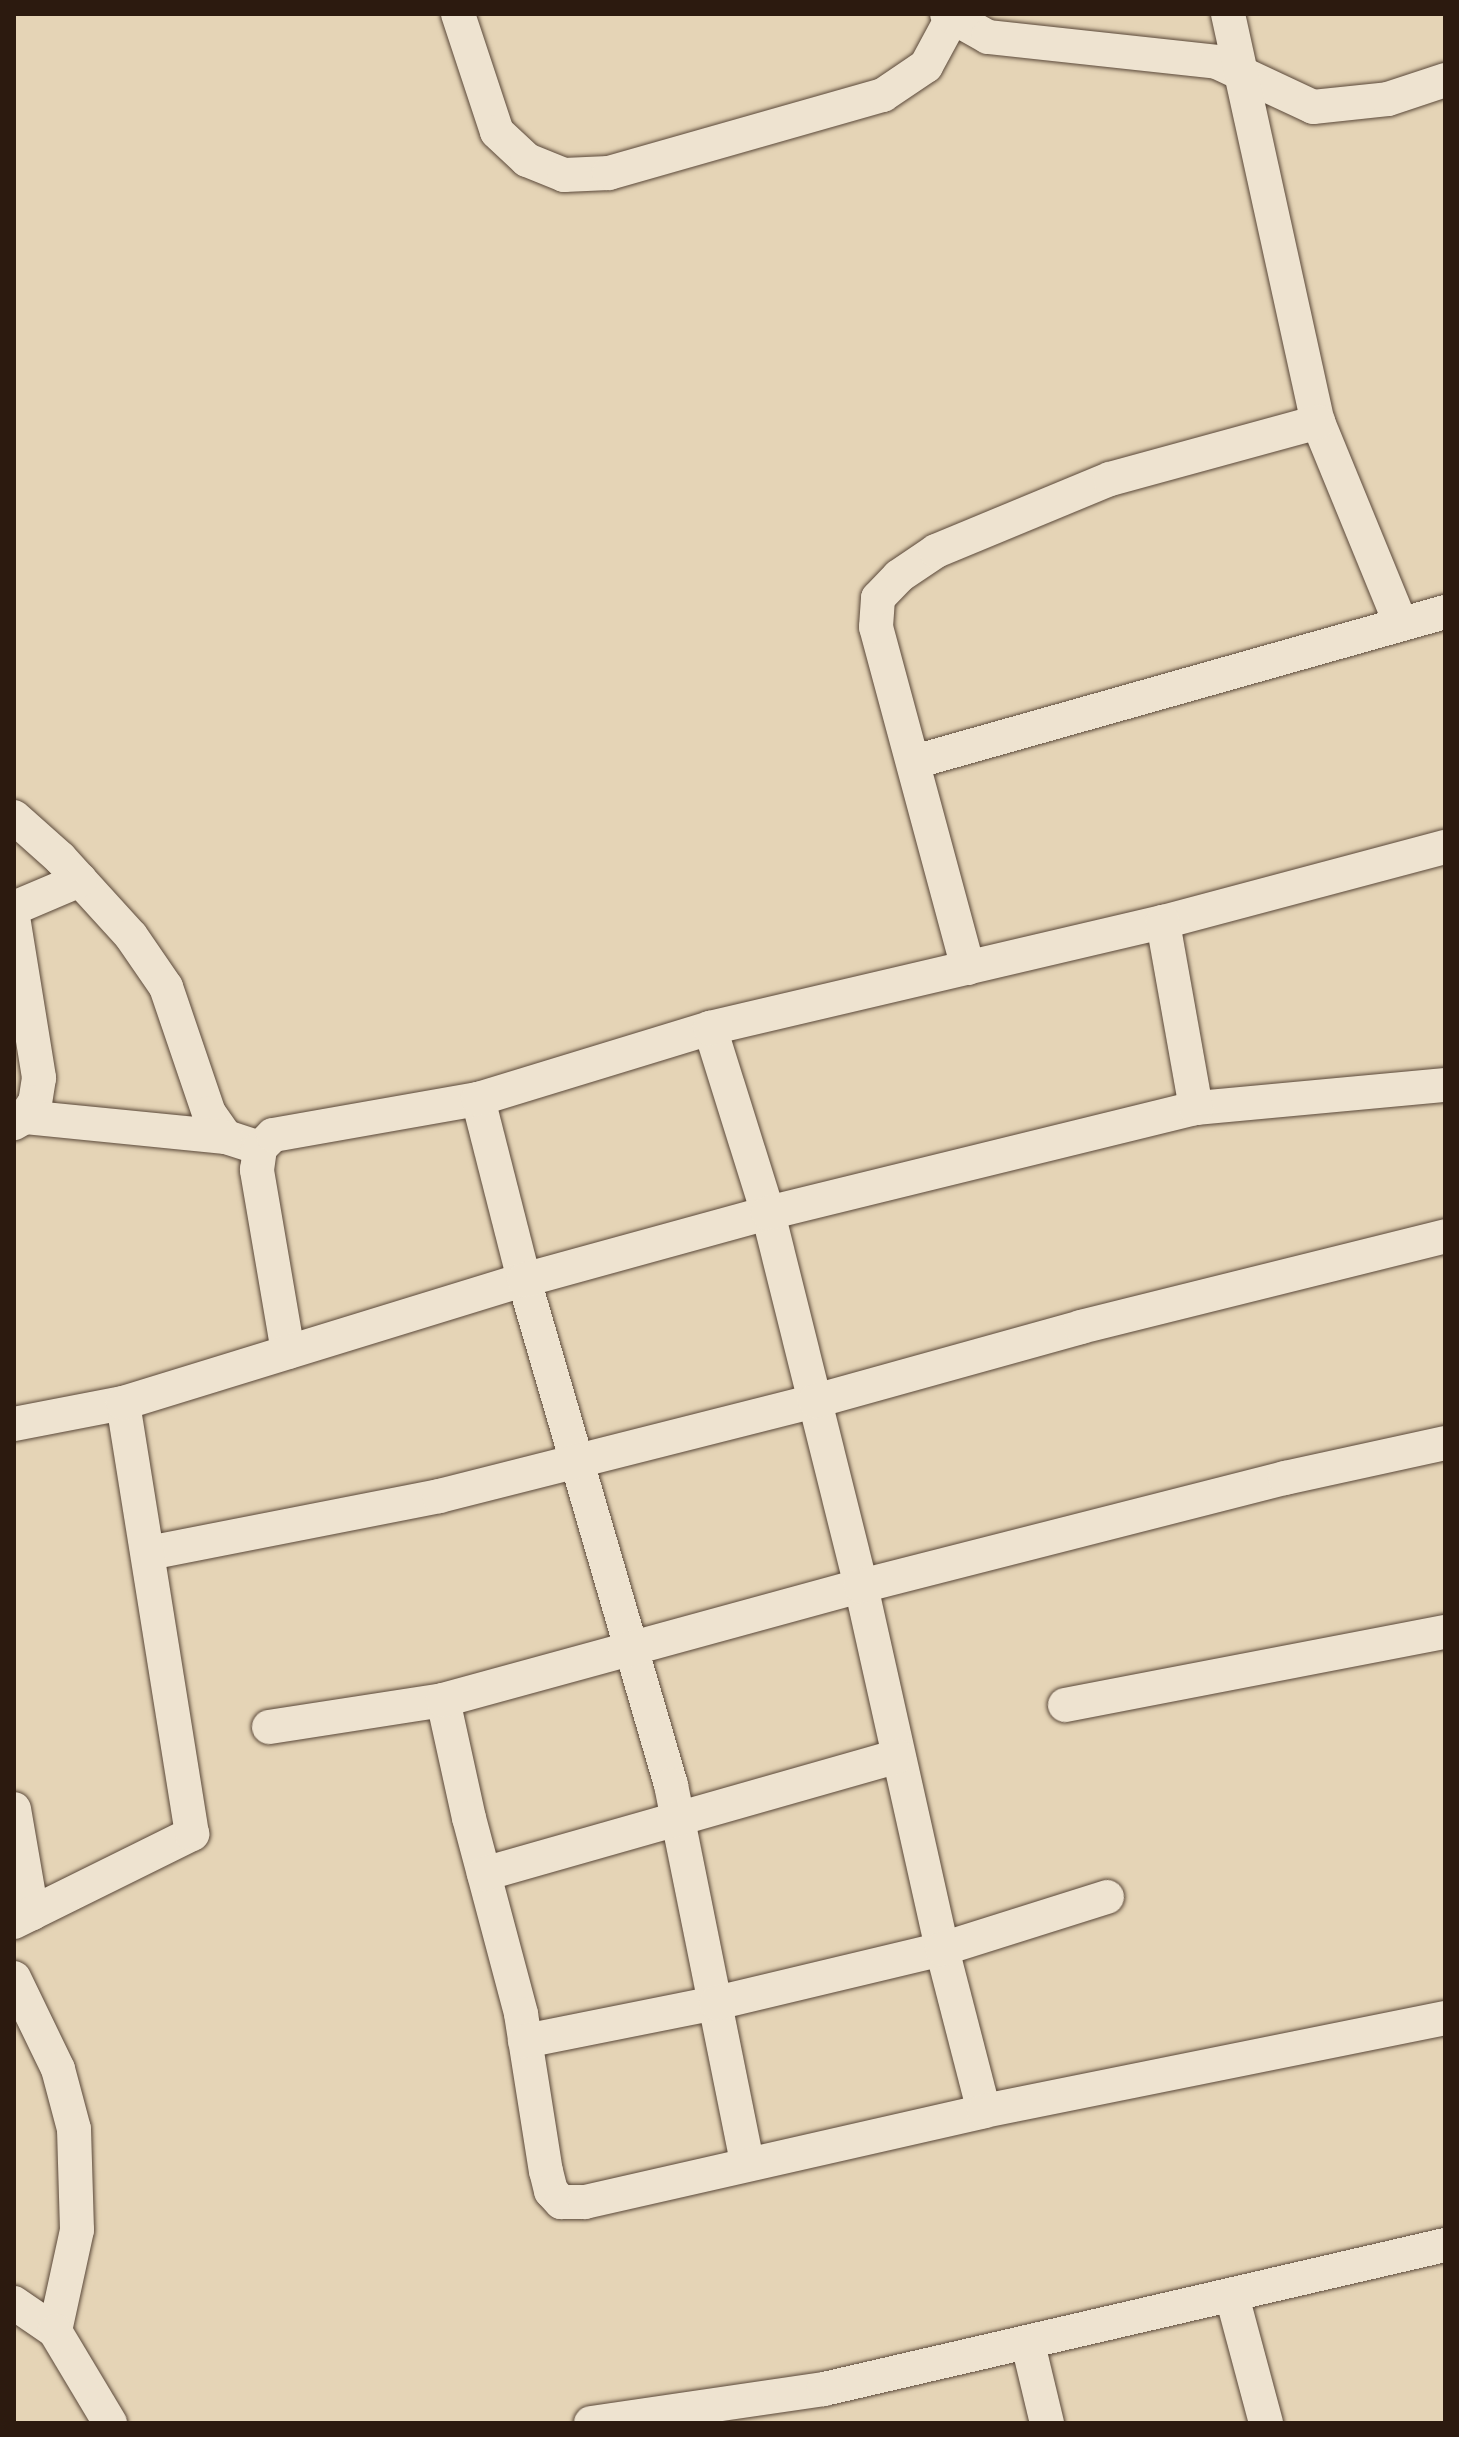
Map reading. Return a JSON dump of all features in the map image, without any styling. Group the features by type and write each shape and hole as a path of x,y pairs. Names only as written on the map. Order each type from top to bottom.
{"street":[{"path":"458,14 497,132 527,160 564,175 609,173 883,95 926,66 949,16 988,37 1217,62 1313,107 1388,99 1445,80"},
{"path":"1228,14 1238,71 1318,422 1401,624"},
{"path":"968,968 876,627 878,598 899,576 936,551 1110,479 1318,422"},
{"path":"914,762 1445,612"},
{"path":"14,817 80,880 131,936 166,987 209,1113 226,1137"},
{"path":"288,1352 260,1197 260,1148 273,1135 478,1099 710,1028 1163,922 1445,847"},
{"path":"14,908 80,880"},
{"path":"1163,922 1196,1108"},
{"path":"14,923 39,1078 35,1102 20,1120"},
{"path":"710,1028 768,1213 861,1586 942,1949 984,2111"},
{"path":"14,1424 123,1403 524,1280 768,1213 1196,1108 1445,1085"},
{"path":"478,1099 524,1280 678,1821 747,2163"},
{"path":"20,1120 226,1137 260,1148"},
{"path":"149,1553 439,1496 574,1459 815,1401 1081,1327 1445,1236"},
{"path":"14,1809 23,1918 192,1834 123,1403"},
{"path":"269,1727 443,1700 861,1586 1285,1478 1445,1443"},
{"path":"1065,1705 1445,1632"},
{"path":"443,1700 525,2041 546,2171 551,2191 561,2202 585,2202 984,2111 1445,2018"},
{"path":"484,1874 897,1756"},
{"path":"525,2041 716,2003 942,1949 1107,1897"},
{"path":"14,1978 58,2069 74,2129 77,2230 55,2331"},
{"path":"591,2423 824,2389 1445,2245"},
{"path":"1232,2296 1266,2423"},
{"path":"17,2309 55,2331 110,2423"},
{"path":"1028,2344 1047,2423"}]}
